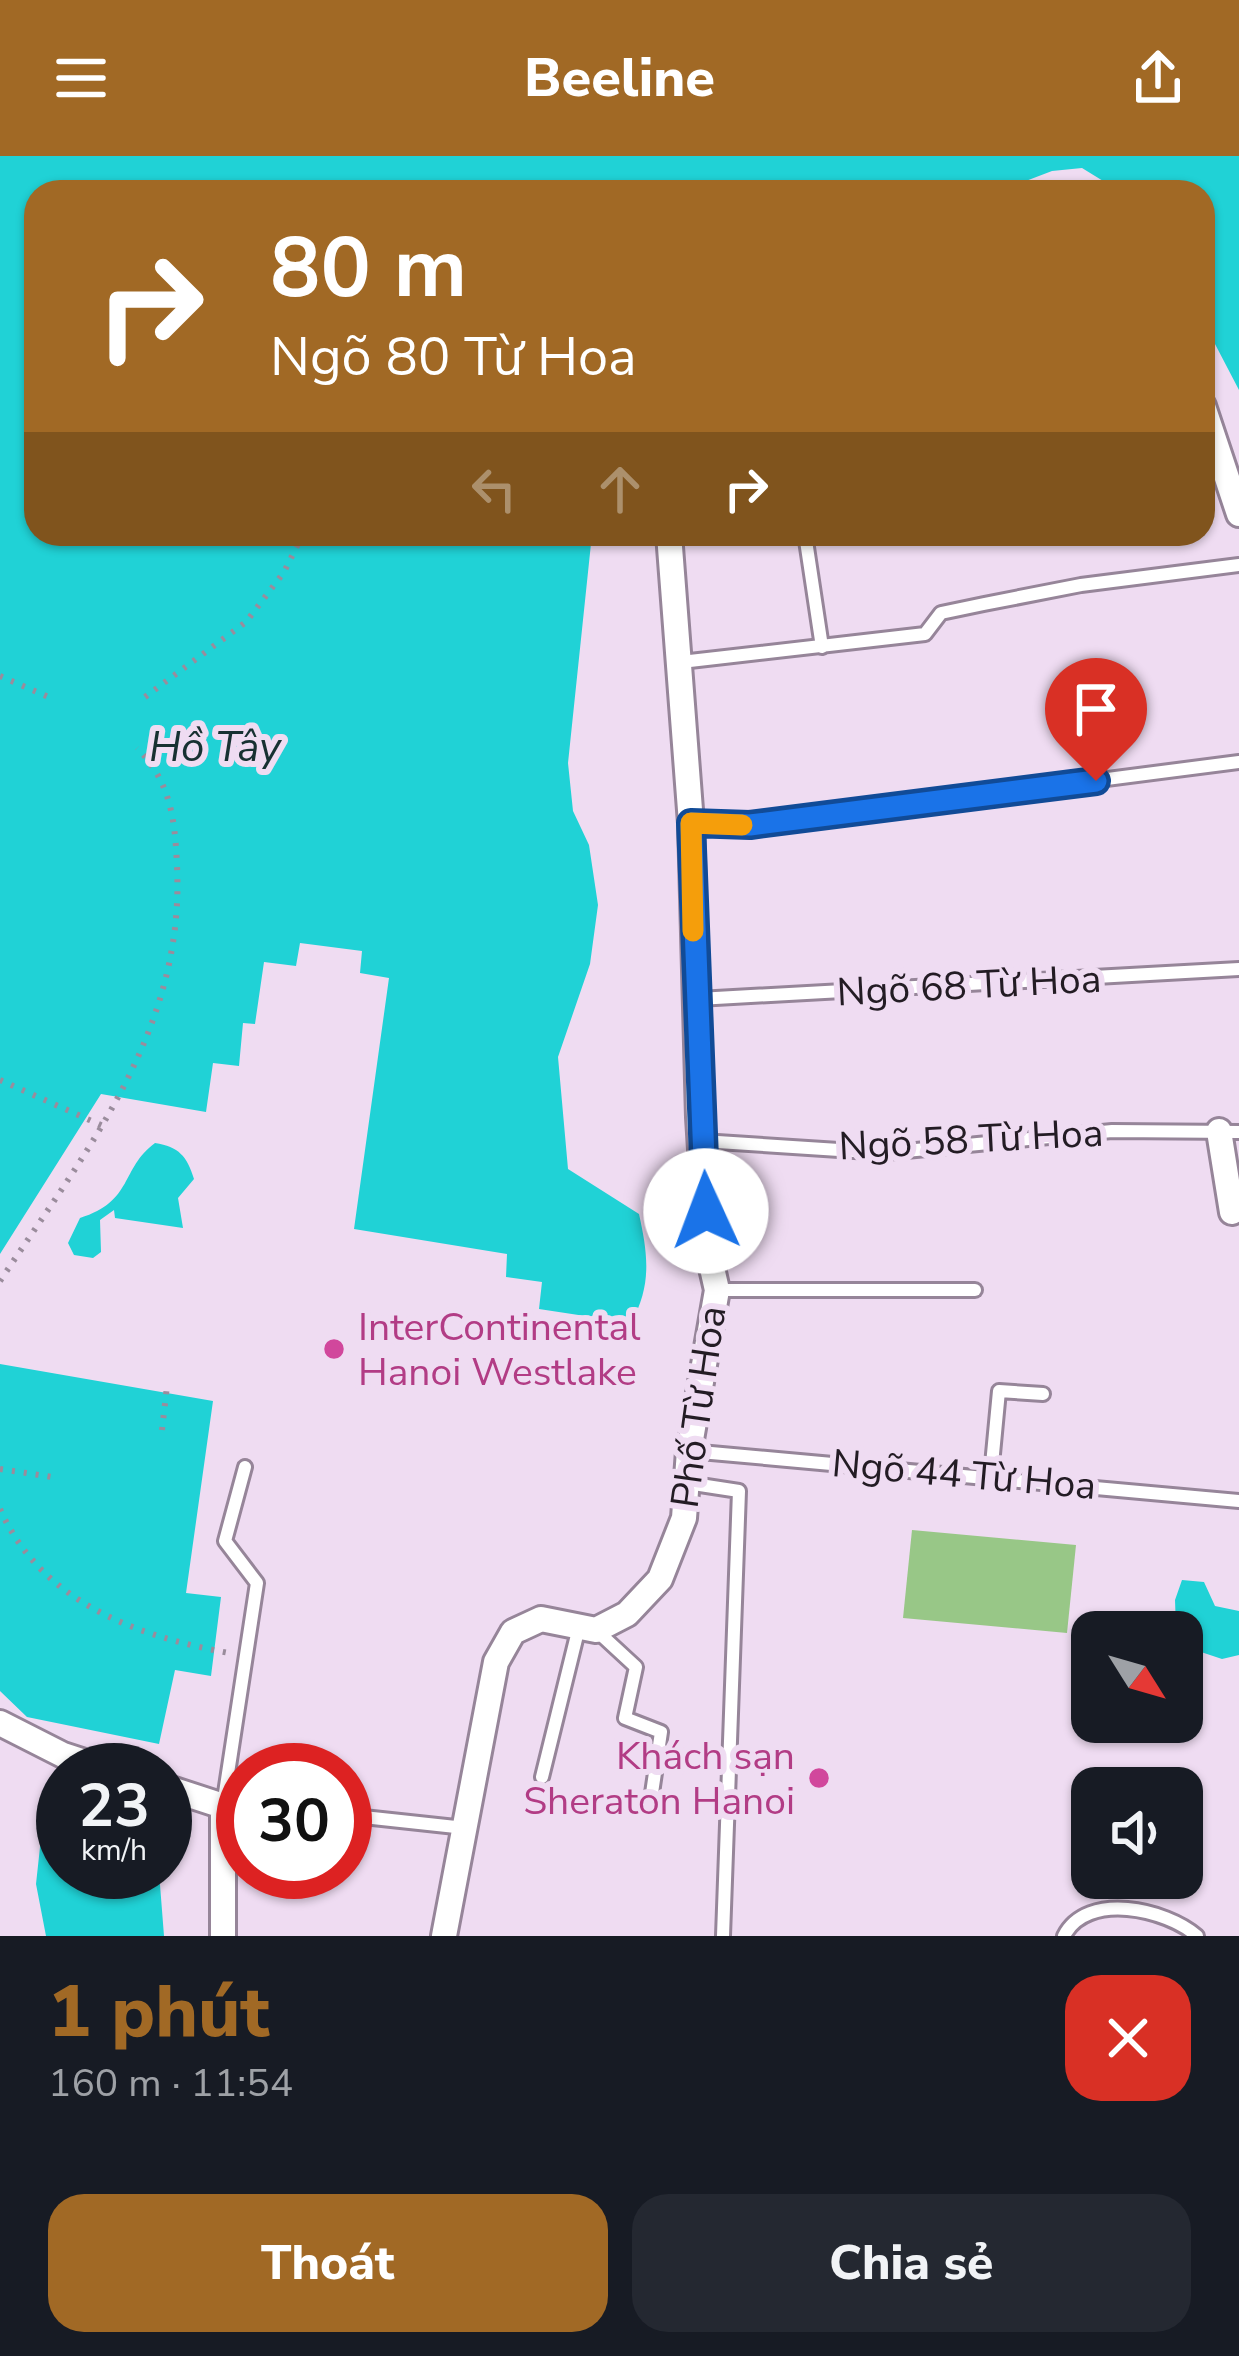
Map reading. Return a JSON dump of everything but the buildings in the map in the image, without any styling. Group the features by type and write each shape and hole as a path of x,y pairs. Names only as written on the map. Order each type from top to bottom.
{"street":[{"path":"1215,442 1239,514"},
{"name":"Phố Từ Hoa","path":"588,1629 627,1614 660,1579 684,1518 689,1451 717,1290 707,1246 691,823 670,546"},
{"path":"1229,1132 1232,1212"},
{"path":"444,1936 496,1662 513,1632 541,1619 588,1629"},
{"path":"0,1723 39,1743"},
{"path":"224,1936 227,1899"}],"lane":[{"path":"808,546 822,647"},
{"path":"680,662 925,634 941,613 1042,592 1239,566"},
{"path":"691,823 750,825 1239,762"},
{"name":"Ngõ 68 Từ Hoa","path":"698,999 1239,970"},
{"name":"Ngõ 58 Từ Hoa","path":"703,1141 885,1153 1112,1131 1229,1132"},
{"path":"717,1290 975,1290"},
{"path":"992,1475 999,1391 1043,1394"},
{"name":"Ngõ 44 Từ Hoa","path":"689,1451 1239,1501"},
{"path":"240,1743 257,1583 225,1541 244,1467"},
{"path":"687,1483 739,1491 724,1936"},
{"path":"542,1777 588,1629 636,1667 625,1718 661,1732 651,1800"},
{"path":"372,1818 466,1828"},
{"path":"1064,1936 1084,1915 1104,1909 1154,1914 1197,1936"}],"path":[{"path":"145,697 246,622 284,572 297,546"},
{"path":"0,676 51,698"},
{"path":"0,1280 123,1096 155,1024 174,957 175,816 160,774 137,748"},
{"path":"0,1080 26,1087 104,1126"},
{"path":"162,1430 167,1386"},
{"path":"0,1469 58,1478"},
{"path":"0,1509 13,1539 68,1598 165,1642 250,1657"}],"green space":[{"path":"912,1530 1076,1545 1067,1633 903,1618"}],"water":[{"name":"Hồ Tây","path":"0,156 1239,156 1239,390 1215,344 1215,180 1102,180 1082,168 1052,171 1028,180 24,180 24,546 591,546 568,763 573,811 589,845 598,905 590,964 558,1057 568,1169 639,1214 646,1270 631,1323 539,1309 542,1282 506,1277 507,1254 354,1229 389,978 360,973 362,951 300,943 296,966 264,962 255,1024 243,1023 239,1066 213,1063 206,1112 101,1094 0,1254"},
{"path":"155,1143 181,1154 194,1179 178,1198 183,1228 115,1218 114,1210 100,1220 101,1252 93,1258 74,1255 68,1243 80,1218 110,1203"},
{"path":"0,1364 213,1401 186,1593 221,1597 211,1676 175,1670 159,1743 27,1717 0,1691"},
{"path":"1182,1580 1204,1582 1215,1606 1239,1611 1239,1655 1222,1659 1203,1653 1203,1611 1175,1611"},
{"path":"39,1899 161,1899 164,1936 46,1936"}],"slow traffic":[{"path":"693,931 691,823 742,825"}],"place":[{"name":"InterContinental Hanoi Westlake","path":"334,1349"},
{"name":"Khách sạn Sheraton Hanoi","path":"819,1778"}],"route":[{"path":"706,1211 691,823 750,825 1096,781"}]}
